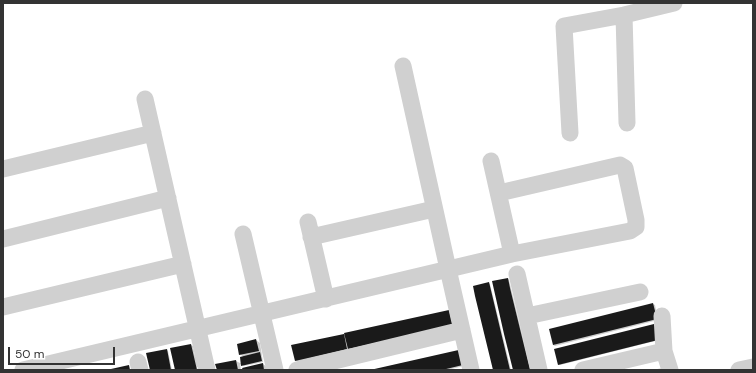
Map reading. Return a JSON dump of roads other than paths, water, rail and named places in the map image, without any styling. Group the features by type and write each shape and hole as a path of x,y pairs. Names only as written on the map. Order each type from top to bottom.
{"street":[{"path":"570,133 564,26 624,15 674,3"},
{"path":"624,15 627,123"},
{"path":"403,66 471,370"},
{"path":"145,99 207,370"},
{"path":"3,168 153,133"},
{"path":"491,161 512,254"},
{"path":"23,370 512,254 634,229 636,227 636,220 625,168 620,164 499,193"},
{"path":"3,239 168,198"},
{"path":"326,299 310,230 434,209"},
{"path":"243,234 275,370"},
{"path":"3,307 183,264"},
{"path":"517,274 539,370"},
{"path":"527,316 640,292"},
{"path":"662,316 664,351 670,370"},
{"path":"297,370 339,365 462,330"},
{"path":"583,370 602,368 664,351"},
{"path":"739,370 753,366"}]}
